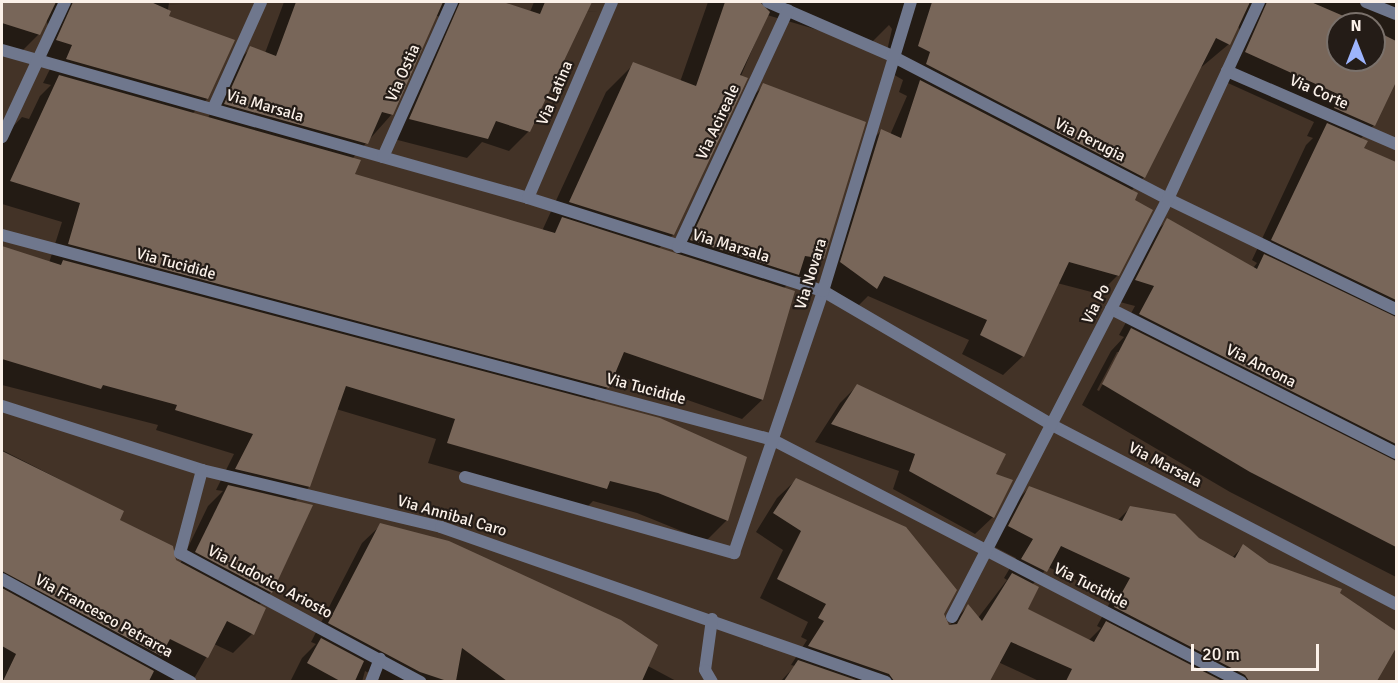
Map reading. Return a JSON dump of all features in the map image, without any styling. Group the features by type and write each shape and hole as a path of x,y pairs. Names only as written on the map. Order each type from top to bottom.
{"street":[{"path":"2,137 65,2"},
{"path":"213,109 261,2"},
{"name":"Via Ostia","path":"383,157 452,2"},
{"name":"Via Latina","path":"528,198 612,2"},
{"name":"Via Perugia","path":"768,2 892,56 1168,199 1396,309"},
{"name":"Via Novara","path":"465,477 734,553 824,291 892,56 911,2"},
{"name":"Via Po","path":"952,616 1168,199 1259,2"},
{"path":"1366,2 1396,14"},
{"name":"Via Acireale","path":"678,247 788,10"},
{"name":"Via Marsala","path":"2,50 528,198 824,291 1052,425 1396,604"},
{"name":"Via Corte","path":"1227,70 1396,144"},
{"name":"Via Tucidide","path":"2,235 773,440 1241,681"},
{"name":"Via Ancona","path":"1111,309 1396,453"},
{"name":"Via Annibal Caro","path":"2,406 202,470 441,527 886,681"},
{"name":"Via Ludovico Ariosto","path":"202,470 180,553 421,681"},
{"name":"Via Francesco Petrarca","path":"2,579 191,681"},
{"path":"712,619 705,670 712,681"},
{"path":"371,681 380,659"}],"building":[{"path":"2,2 56,2 40,35 2,23"},
{"path":"73,2 151,2 171,11 169,16 235,40 208,99 66,59 72,45 56,40"},
{"path":"296,2 443,2 393,115 382,112 368,144 224,104 250,46 276,56"},
{"path":"460,2 503,2 540,14 545,2 592,2 530,132 496,121 488,139 409,119"},
{"path":"725,2 760,2 770,12 740,75 748,78 674,235 569,202 633,62 696,86"},
{"path":"932,2 1250,2 1230,45 1216,38 1145,178 926,64 930,52 918,46"},
{"path":"1267,2 1311,2 1334,12 1326,12 1326,72 1386,72 1386,36 1396,41 1396,82 1375,126 1334,108 1340,95 1245,52"},
{"path":"59,75 361,160 355,174 555,233 562,217 795,291 763,400 624,352 609,388 68,244 80,203 10,181"},
{"path":"920,80 1138,193 1135,200 1153,210 1119,276 1069,262 1024,357 980,335 987,320 884,276 877,289 840,262 881,129 901,138"},
{"path":"763,83 866,122 824,259 805,256 799,275 690,240"},
{"path":"1327,123 1368,141 1364,148 1396,162 1396,300 1271,240"},
{"path":"1167,218 1257,269 1264,254 1396,317 1396,444 1139,314 1154,286 1135,280"},
{"path":"2,246 61,265 63,260 660,418 747,457 728,521 658,493 610,481 607,489 447,443 455,419 346,386 310,487 235,469 253,434 175,410 177,405 103,385 101,389 2,359"},
{"path":"1131,328 1396,461 1396,547 1250,472 1102,384"},
{"path":"857,384 1006,454 996,474 1013,480 994,518 909,471 915,454 831,424"},
{"path":"2,451 124,511 120,520 173,546 176,560 266,608 254,635 227,621 208,658 170,639 161,656 2,571"},
{"path":"796,478 906,527 957,590 944,614 949,625 957,624 968,604 982,621 1012,573 1039,587 1028,609 1094,642 1106,621 1222,681 1066,681 1072,669 1011,642 990,681 894,681 889,674 808,646 824,621 818,618 826,604 777,579 801,531 773,513"},
{"path":"228,485 313,505 272,593 195,552"},
{"path":"1029,486 1122,521 1130,506 1175,514 1199,538 1235,558 1243,544 1269,563 1342,589 1340,593 1396,631 1396,648 1377,681 1249,681 1245,675 1114,607 1130,578 1061,546 1047,572 1021,559 1033,539 1008,526"},
{"path":"380,523 449,541 621,620 658,645 642,681 507,681 462,648 456,681 447,681 420,672 328,623"},
{"path":"2,588 154,671 149,681 3,681 16,654 2,646"},
{"path":"321,638 364,661 355,681 340,681 307,663"},
{"path":"798,660 859,681 784,681"}]}
